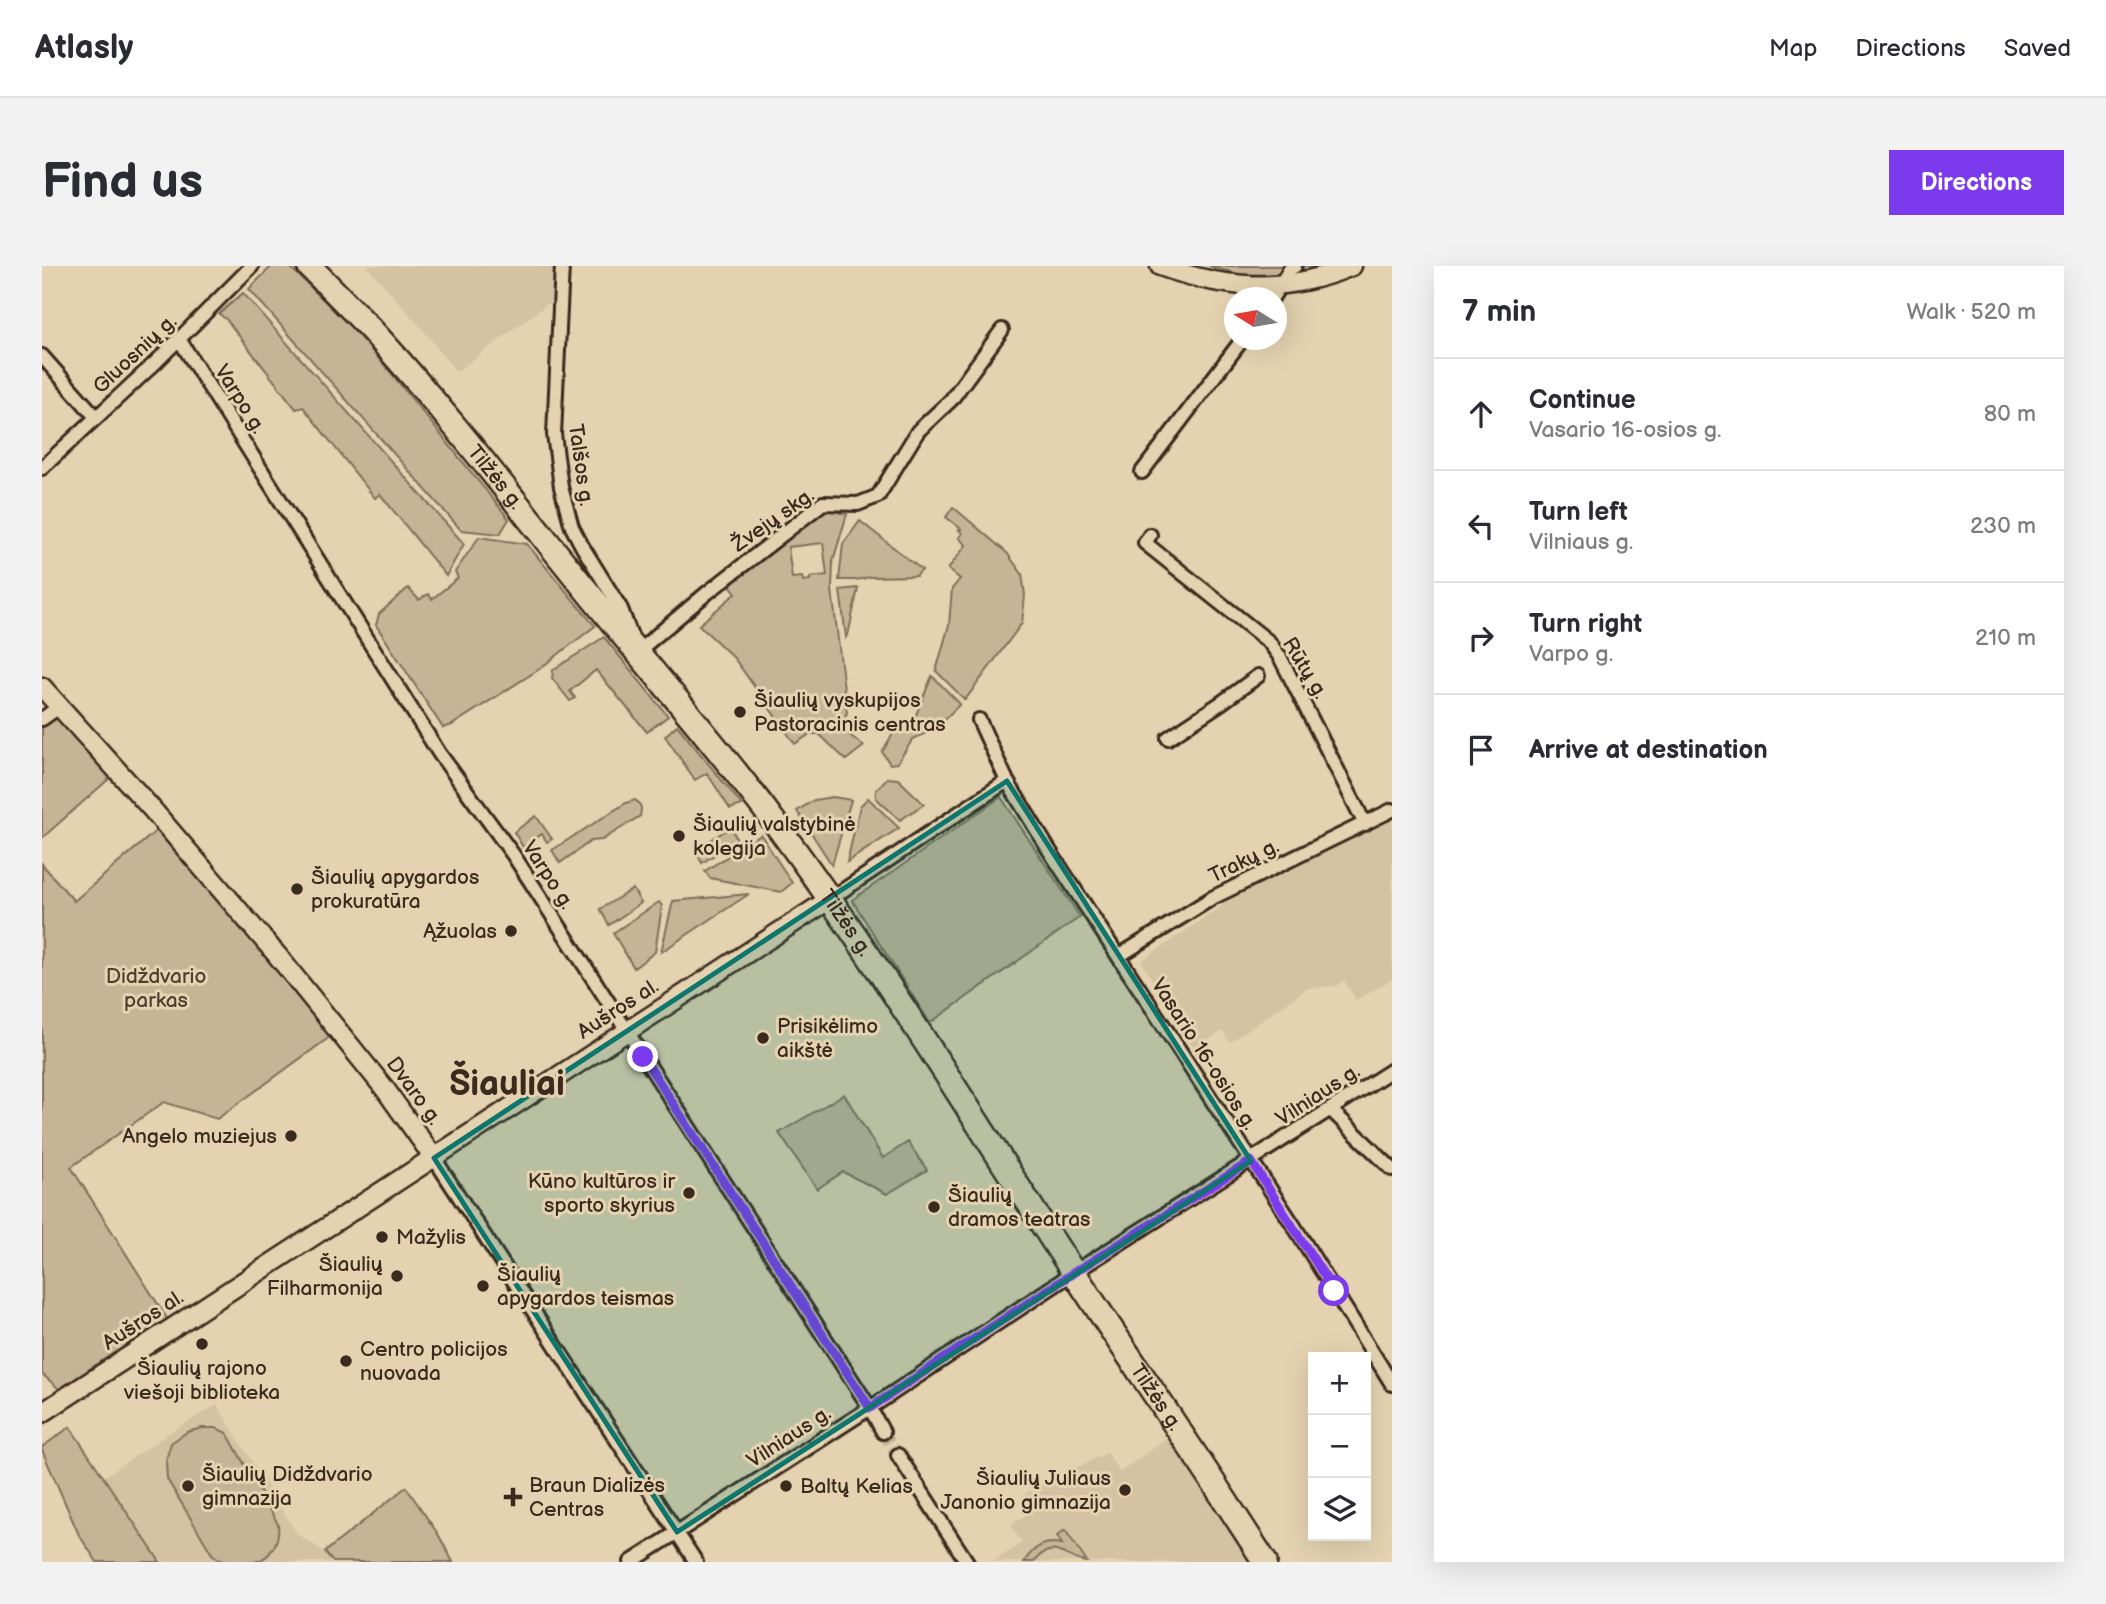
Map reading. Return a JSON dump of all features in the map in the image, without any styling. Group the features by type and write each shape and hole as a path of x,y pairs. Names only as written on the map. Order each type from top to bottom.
{"highway":[{"name":"Tilžės g.","path":"309,266 376,334 424,390 772,819 830,899 915,1026 1073,1273 1265,1562"}],"main road":[{"path":"1160,266 1194,278 1247,287"},
{"path":"1287,288 1352,266"},
{"name":"Dvaro g.","path":"42,687 151,808 277,955 385,1089 434,1158"},
{"name":"Aušros al.","path":"42,1413 830,899"}],"street":[{"name":"Gluosnių g.","path":"42,468 252,266"},
{"name":"Talšos g.","path":"562,266 554,435 561,487 572,527 621,609 637,652"},
{"path":"1279,287 1292,267"},
{"name":"Žvejų skg.","path":"637,652 707,593 823,503 858,504 878,496 918,431 951,400 1002,330"},
{"name":"Varpo g.","path":"183,335 439,753 514,856 883,1432"},
{"path":"1142,472 1234,350"},
{"path":"42,356 96,417"},
{"name":"Rūtų g.","path":"1150,535 1145,543 1269,642 1275,650 1365,824"},
{"path":"1168,738 1258,676"},
{"path":"42,719 59,707"},
{"name":"Vasario 16-osios g.","path":"979,720 1007,781 1294,1226 1392,1384"},
{"name":"Aušros al.","path":"830,899 1007,781"},
{"name":"Trakų g.","path":"1119,956 1212,898 1392,810"},
{"name":"Vilniaus g.","path":"631,1562 1073,1273 1392,1070"},
{"path":"1331,1110 1392,1169"},
{"name":"Dvaro g.","path":"434,1158 696,1562"},
{"path":"898,1455 967,1562"}],"highlighted area":[{"path":"1007,781 1251,1161 677,1532 434,1158"}],"shaded area":[{"path":"367,266 562,266 561,294 456,372"},
{"path":"1392,810 1392,979 1356,1000 1344,980 1337,986 1308,988 1230,1042 1222,1031 1203,1043 1198,1055 1141,961 1215,911 1261,874"},
{"name":"Šiaulių Didždvario gimnazija","path":"217,1405 297,1534 325,1552 333,1562 160,1562 104,1477"},
{"name":"Šiaulių Juliaus Janonio gimnazija","path":"1179,1430 1265,1562 993,1562 1022,1543 1011,1525 1031,1511 1022,1496 1107,1453 1120,1472"}],"green space":[{"path":"272,266 289,266 351,327 387,368 509,519 500,534 461,530 249,289"},
{"path":"1209,266 1325,266 1293,274 1242,275"},
{"path":"243,293 464,544 446,576 380,494 375,498 303,407 296,409 226,319 219,314"},
{"path":"953,507 1007,553 1022,574 1025,595 1022,623 965,700 936,671 949,625 952,589 960,579 948,569 966,545 959,538 961,529 946,517"},
{"path":"826,510 847,514 833,561 832,590 847,713 839,727 864,746 846,760 819,734 810,734 795,744 734,658 699,625 736,593 730,585","holes":["823,543 827,575 810,577 810,580 803,581 802,577 792,578 788,547"]},
{"path":"860,521 922,570 916,576 839,580 843,544"},
{"path":"479,537 527,544 595,626 538,670 452,725 443,728 376,625 379,614 408,588 419,600 428,594 432,599 458,578 455,572"},
{"path":"858,588 849,631 846,637 840,590"},
{"path":"604,637 668,716 647,732 596,670 570,691 575,698 570,701 552,678 553,670"},
{"path":"932,676 960,704 935,729 913,739 897,763 890,764 882,752 899,724 913,722"},
{"path":"59,707 118,771 42,838 42,719"},
{"path":"677,725 742,805 730,809 707,773 695,780 665,736"},
{"path":"887,778 898,779 924,804 900,820 876,798 876,790"},
{"path":"833,797 851,800 832,865 797,811 814,800"},
{"path":"1001,797 1080,917 930,1023 852,900"},
{"path":"868,798 899,828 847,862 860,806"},
{"path":"635,800 640,806 640,816 602,840 591,841 560,863 552,850"},
{"path":"536,816 552,839 547,842 542,834 523,847 514,832"},
{"name":"Didždvario parkas","path":"164,824 338,1031 217,1119 164,1102 71,1167 168,1320 59,1389 42,1374 42,864 74,901"},
{"path":"731,827 737,840 702,863 695,850"},
{"path":"761,835 792,883 781,892 710,878 705,871"},
{"path":"633,889 641,903 609,925 600,909"},
{"path":"749,894 661,952 673,901"},
{"path":"659,902 662,906 655,952 634,968 613,933"},
{"path":"844,1094 883,1158 908,1142 927,1170 887,1194 843,1172 817,1189 779,1133"},
{"path":"70,1427 160,1562 97,1562 79,1535 42,1450 42,1447"},
{"path":"216,1428 227,1433 278,1524 274,1548 260,1560 230,1562 215,1557 167,1479 166,1460 171,1443 187,1432"},
{"path":"406,1487 438,1534 453,1562 333,1562 325,1552"},
{"path":"1065,1530 1087,1562 1061,1552 1048,1551 1034,1562 1024,1562 1040,1546 1062,1544 1057,1536"}],"tunnel":[{"path":"883,1432 898,1455"}],"place":[{"name":"Šiaulių vyskupijos Pastoracinis centras","path":"740,712"},
{"name":"Šiaulių valstybinė kolegija","path":"679,836"},
{"name":"Šiaulių apygardos prokuratūra","path":"297,889"},
{"name":"Ąžuolas","path":"511,931"},
{"name":"Prisikėlimo aikštė","path":"763,1038"},
{"name":"Angelo muziejus","path":"291,1136"},
{"name":"Kūno kultūros ir sporto skyrius","path":"689,1193"},
{"name":"Šiaulių dramos teatras","path":"934,1207"},
{"name":"Mažylis","path":"382,1237"},
{"name":"Šiaulių Filharmonija","path":"397,1276"},
{"name":"Šiaulių apygardos teismas","path":"483,1286"},
{"name":"Šiaulių rajono viešoji biblioteka","path":"202,1344"},
{"name":"Centro policijos nuovada","path":"346,1361"},
{"name":"Šiaulių Didždvario gimnazija","path":"188,1486"},
{"name":"Baltų Kelias","path":"786,1486"},
{"name":"Šiaulių Juliaus Janonio gimnazija","path":"1125,1490"},
{"name":"Braun Dializės Centras","path":"513,1497"}],"district":[{"name":"Šiauliai","path":"507,1084"}],"route":[{"path":"643,1057 870,1408 1073,1273 1251,1161 1334,1291"}]}
